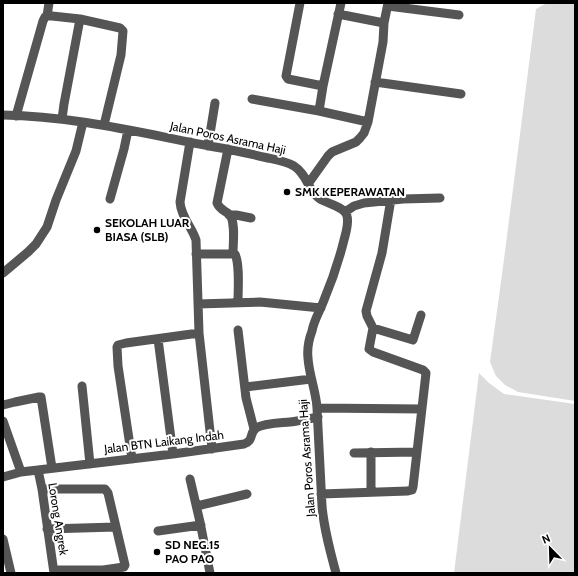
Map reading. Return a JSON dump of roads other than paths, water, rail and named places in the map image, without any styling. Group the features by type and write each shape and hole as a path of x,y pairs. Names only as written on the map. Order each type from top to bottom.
{"street":[{"path":"16,116 43,21 47,16 49,3"},
{"path":"300,3 286,76 288,79 323,86"},
{"path":"319,111 340,3"},
{"path":"308,184 332,152 356,142 364,133 368,122 383,42 384,23 388,4 459,16"},
{"path":"338,14 384,23"},
{"path":"47,16 80,20 120,28 124,31 121,55 104,125"},
{"path":"62,119 80,20"},
{"path":"375,82 461,94"},
{"path":"252,99 319,111 368,122"},
{"path":"208,146 215,103"},
{"name":"Jalan Poros Asrama Haji","path":"3,115 62,119 104,125 291,164 302,172 317,197 345,212 347,216 347,226 342,246 334,274 315,320 308,354 308,363 316,396 318,413 323,521 336,573"},
{"path":"3,273 36,244 47,227 56,200 76,151 83,122"},
{"path":"110,198 128,130"},
{"path":"190,142 180,208 196,240 199,333 212,449"},
{"path":"228,150 217,203 221,209 229,215 233,223 233,253 236,255 237,264 238,302"},
{"path":"345,212 354,206 364,203 417,198 440,198"},
{"path":"322,494 412,490 426,371 370,351 369,349 373,328 367,316 366,308 382,253 391,200"},
{"path":"229,215 251,218"},
{"path":"196,254 233,253"},
{"path":"198,304 260,302 321,308"},
{"path":"373,328 413,340 421,315"},
{"path":"238,330 245,387 254,430 269,424 291,422 318,413 422,409"},
{"path":"132,459 118,366 118,345 199,333"},
{"path":"158,339 173,454"},
{"path":"245,387 311,379"},
{"path":"82,386 90,464"},
{"path":"3,405 41,397 52,468"},
{"path":"3,421 21,472"},
{"name":"Jalan BTN Laikang Indah","path":"3,477 21,472 173,454 248,443 254,430"},
{"path":"371,452 371,492"},
{"path":"354,453 417,452"},
{"name":"Lorong Angrek","path":"38,470 54,571"},
{"path":"190,479 197,506 210,573"},
{"path":"42,489 105,489 108,493 125,566 103,571 54,571"},
{"path":"197,506 247,494"},
{"path":"158,531 201,525"},
{"path":"47,529 116,528"},
{"path":"3,539 12,573"}],"place":[{"name":"SMK KEPERAWATAN","path":"287,192"},
{"name":"SEKOLAH LUAR BIASA (SLB)","path":"97,230"},
{"name":"SD NEG.15 PAO PAO","path":"157,552"}]}
